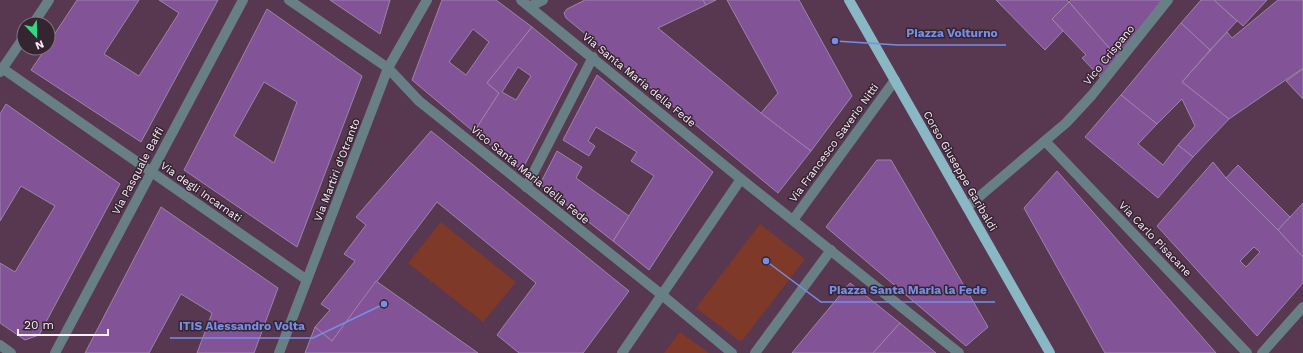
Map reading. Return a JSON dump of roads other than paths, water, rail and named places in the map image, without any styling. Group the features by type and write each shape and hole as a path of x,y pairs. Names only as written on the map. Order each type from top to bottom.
{"main road":[{"name":"Corso Giuseppe Garibaldi","path":"849,0 1050,353"}],"street":[{"path":"38,16 49,0"},
{"name":"Via Pasquale Baffi","path":"55,353 243,0"},
{"name":"Vico Santa Maria della Fede","path":"289,0 388,68 419,101 662,295 732,353"},
{"name":"Via Martiri d'Otranto","path":"279,353 388,68 427,0"},
{"name":"Via Santa Maria della Fede","path":"521,0 531,6 741,179 831,250"},
{"path":"531,6 543,0"},
{"name":"Vico Crispano","path":"967,207 1046,142 1066,123 1092,95 1168,0"},
{"path":"1,70 16,49"},
{"path":"0,53 9,60"},
{"path":"526,187 593,57"},
{"name":"Via degli Incarnati","path":"1,70 307,280"},
{"name":"Via Francesco Saverio Nitti","path":"793,220 895,80"},
{"name":"Via Carlo Pisacane","path":"1046,142 1247,353"},
{"path":"622,353 741,179"},
{"path":"755,353 831,250 959,353"},
{"path":"1262,353 1303,307"},
{"path":"0,345 11,353"}],"place":[{"name":"Piazza Volturno","path":"835,41"},
{"name":"Piazza Santa Maria la Fede","path":"766,261"},
{"name":"ITIS Alessandro Volta","path":"384,304"}]}
